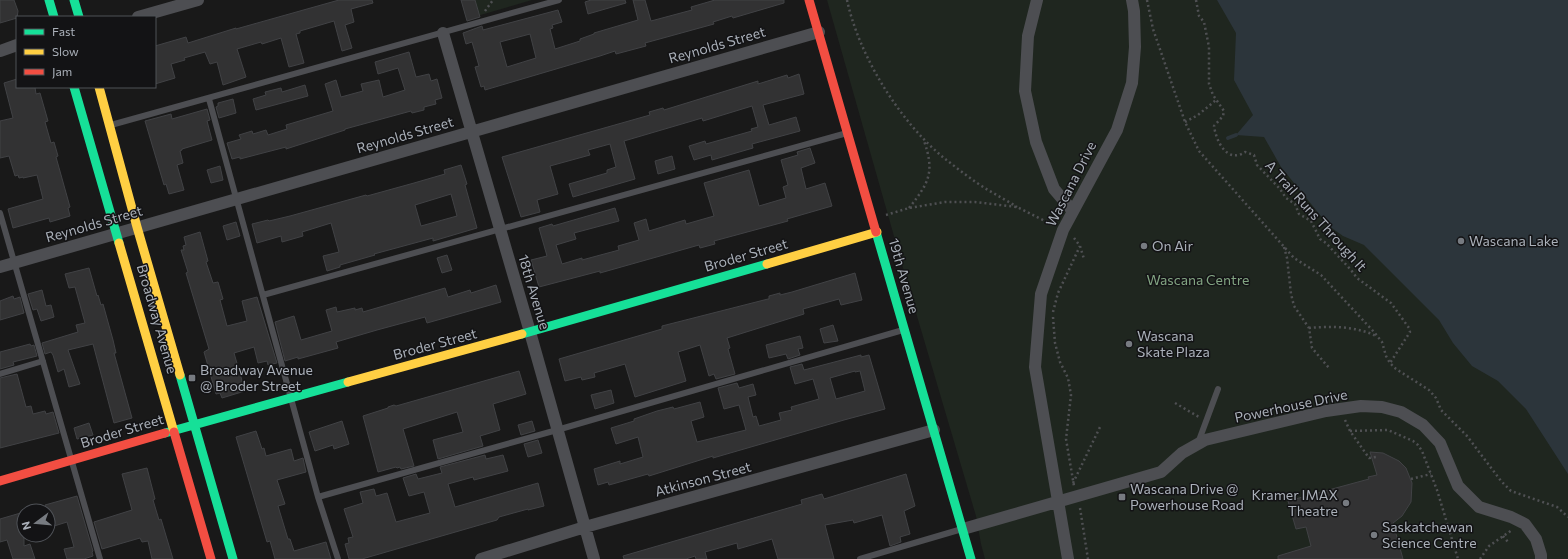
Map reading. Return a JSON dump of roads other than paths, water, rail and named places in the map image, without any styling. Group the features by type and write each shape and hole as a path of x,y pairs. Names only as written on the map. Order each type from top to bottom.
{"street":[{"path":"49,0 54,16"},
{"path":"74,0 79,16"},
{"path":"142,16 198,0"},
{"name":"19th Avenue","path":"809,0 971,559"},
{"path":"1037,0 1028,36 1026,91 1036,142 1054,189 1072,210"},
{"name":"Wascana Drive","path":"1068,559 1035,367 1041,294 1063,230 1072,210 1117,130 1132,83 1135,47 1134,11 1132,0"},
{"name":"Reynolds Street","path":"0,267 818,32"},
{"name":"18th Avenue","path":"443,34 530,332 594,559"},
{"path":"0,50 16,45"},
{"name":"Broadway Avenue","path":"74,88 118,233 211,559"},
{"name":"Broadway Avenue","path":"99,88 137,227 233,559"},
{"name":"Broder Street","path":"0,481 195,424 530,332 876,232"},
{"name":"Powerhouse Drive","path":"1058,501 1161,472 1182,453 1205,440 1303,415 1340,408 1361,406 1382,407 1401,412 1423,425 1440,443 1458,486 1479,507 1511,517 1525,524 1536,539 1541,559"},
{"name":"Atkinson Street","path":"481,559 585,527 934,430"},
{"path":"963,529 1058,501"}],"lane":[{"path":"110,126 443,34 558,0"},
{"path":"209,99 290,398 318,497 338,559"},
{"path":"263,295 848,133"},
{"path":"0,213 100,559"},
{"path":"318,497 557,430 905,329"},
{"path":"0,374 43,361"},
{"path":"1198,444 1218,388"},
{"path":"860,559 963,529"}],"waterway":[{"path":"1228,138 1236,135"}],"place":[{"name":"Wascana Lake","path":"1461,241"},
{"name":"On Air","path":"1144,246"},
{"name":"Wascana Skate Plaza","path":"1129,344"},
{"name":"Broadway Avenue @ Broder Street","path":"192,378"},
{"name":"Wascana Drive @ Powerhouse Road","path":"1122,497"},
{"name":"Kramer IMAX Theatre","path":"1346,503"},
{"name":"Saskatchewan Science Centre","path":"1374,535"}],"park label":[{"name":"Wascana Centre","path":"1198,280"}]}
